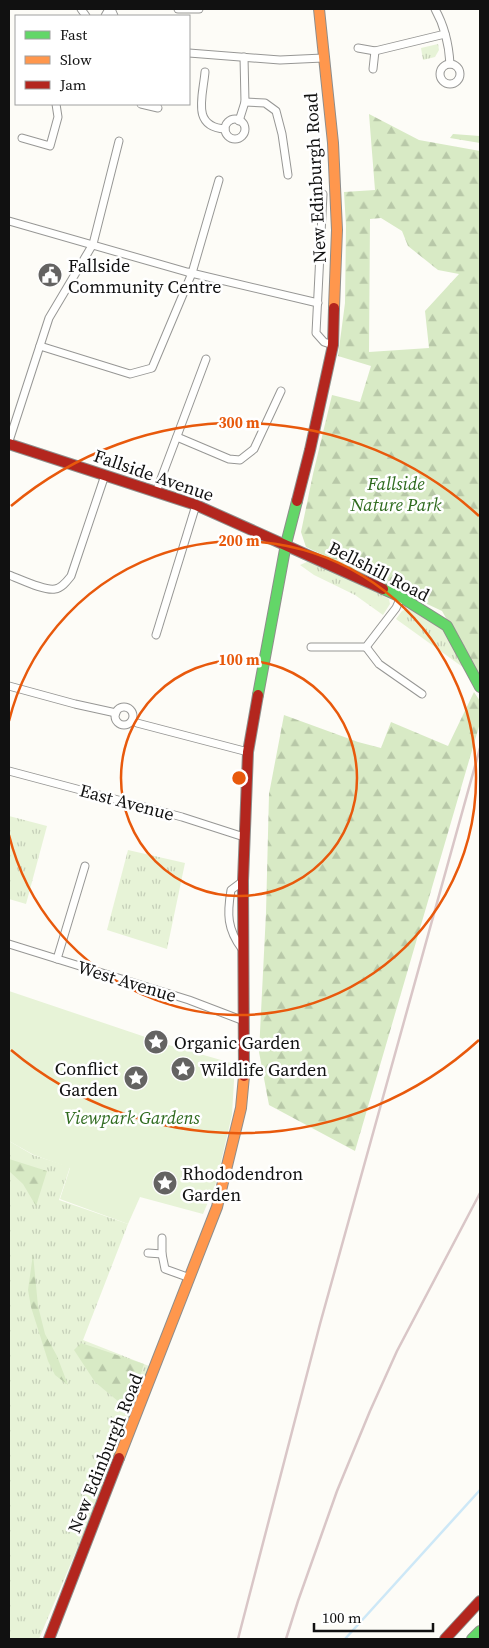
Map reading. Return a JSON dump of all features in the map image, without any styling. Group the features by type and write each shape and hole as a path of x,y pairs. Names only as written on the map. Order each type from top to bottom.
{"main road":[{"name":"New Edinburgh Road","path":"49,1639 217,1207 241,1108 244,1071 242,881 248,752 286,544 334,345 337,230 332,143 319,9"},
{"name":"Fallside Avenue","path":"9,443 196,505 286,544"},
{"name":"Bellshill Road","path":"286,544 401,597 447,626 480,687"},
{"path":"445,1639 480,1601"},
{"path":"472,1639 480,1631"}],"street":[{"path":"178,9 199,9"},
{"path":"435,9 445,34 450,64"},
{"path":"358,48 375,51 445,34"},
{"path":"373,69 375,51"},
{"path":"190,53 280,60 323,58"},
{"path":"239,121 244,102 244,57"},
{"path":"205,72 201,108 203,118 215,128 225,129"},
{"path":"244,102 265,103 276,111 282,134 288,175"},
{"path":"22,138 50,146 58,117 56,105"},
{"path":"145,105 158,108"},
{"path":"225,129 230,121 239,121"},
{"path":"225,129 229,137 235,139 241,137 244,128 239,121"},
{"path":"9,443 49,318 93,244 119,141"},
{"path":"40,346 130,374 152,368 192,273 219,180"},
{"name":"New Edinburgh Road","path":"323,194 316,333 324,342 334,345"},
{"path":"9,221 192,273 318,303"},
{"path":"156,492 206,359"},
{"path":"176,437 229,460 240,460 254,449 281,391"},
{"path":"9,575 47,589 56,589 64,584 71,576 105,475"},
{"path":"156,635 196,505"},
{"path":"366,647 396,608 401,597"},
{"path":"311,648 366,647"},
{"path":"366,647 379,664 422,694"},
{"path":"9,686 116,713"},
{"path":"137,723 248,752"},
{"name":"East Avenue","path":"9,771 182,817 244,837"},
{"path":"56,959 85,866"},
{"name":"West Avenue","path":"9,944 190,1000 244,1021"},
{"path":"162,1238 162,1254 165,1269 190,1278"},
{"path":"148,1253 162,1254"}],"green space":[{"path":"438,44 439,50 435,57 423,60 421,48"},
{"name":"Fallside Nature Park","path":"369,114 419,140 480,151 480,678 442,611 306,547 301,532 332,395 360,402 371,366 338,356 345,303 346,226 344,192 375,190","holes":["381,218 402,231 408,246 438,270 459,274 425,311 429,348 369,352 370,219"]},
{"path":"453,134 480,136 480,143 450,138"},
{"path":"311,560 389,599 390,604 383,615 355,595 314,575 300,565"},
{"path":"406,609 421,613 443,630 464,668 396,619"},
{"path":"474,692 480,701 480,723 355,1151 269,1105 259,1052 266,913 269,794 284,715 358,742 381,748 391,722 448,746"},
{"path":"9,816 47,826 26,904 9,899"},
{"path":"128,850 185,863 167,949 107,930"},
{"name":"Viewpark Gardens","path":"9,991 172,1046 235,1064 232,1115 216,1183 203,1214 140,1197 128,1224 60,1199 70,1168 34,1155 9,1141"},
{"path":"9,1141 33,1155 70,1167 59,1200 128,1224 83,1340 149,1366 125,1435 39,1639 9,1638"},
{"path":"9,1159 47,1171 36,1206 23,1184 9,1171"},
{"path":"33,1254 38,1306 45,1334 57,1356 68,1385 55,1375 48,1361 31,1307 28,1290"},
{"path":"81,1343 144,1364 129,1408 95,1382 74,1350"}],"waterway":[{"path":"345,1639 480,1490"}],"railway":[{"path":"238,1639 320,1324 480,748"},
{"path":"286,1639 337,1491 370,1411 397,1351 480,1193"}],"traffic: fast":[{"path":"258,695 286,544 297,501"},
{"path":"383,589 401,597 447,626 480,687"},
{"path":"472,1639 480,1631"}],"traffic: slow":[{"path":"319,9 333,143 337,230 334,308"},
{"path":"119,1458 217,1207 241,1108 244,1076"}],"traffic: jam":[{"path":"297,501 333,345 334,308"},
{"path":"9,444 196,505 383,589"},
{"path":"244,1076 243,881 248,752 258,695"},
{"path":"49,1639 119,1458"},
{"path":"445,1639 480,1601"}],"place":[{"name":"Fallside Community Centre","path":"50,275"},
{"name":"Organic Garden","path":"156,1042"},
{"name":"Wildlife Garden","path":"183,1069"},
{"name":"Conflict Garden","path":"136,1078"},
{"name":"Rhododendron Garden","path":"165,1183"}]}
